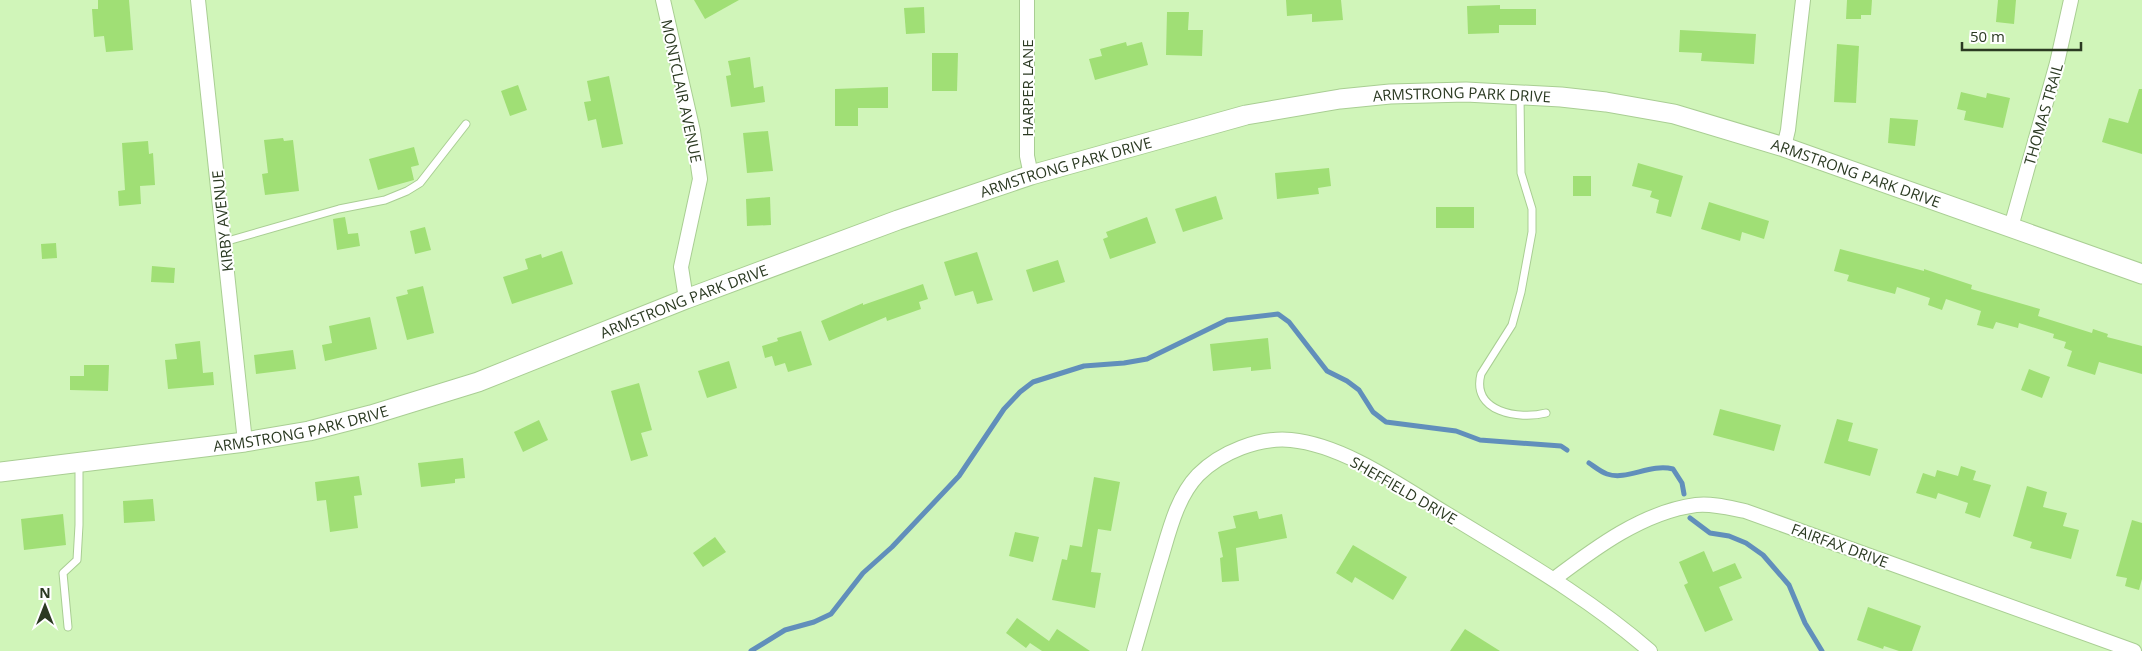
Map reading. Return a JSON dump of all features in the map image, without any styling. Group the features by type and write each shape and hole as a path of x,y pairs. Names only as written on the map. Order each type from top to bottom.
{"main road":[{"name":"ARMSTRONG PARK DRIVE","path":"0,472 246,442 309,431 432,397 592,338 686,299 898,220 1031,175 1274,109 1390,94 1466,92 1520,95 1606,102 1665,112 1749,135 2142,274"}],"street":[{"name":"KIRBY AVENUE","path":"198,0 246,442"},
{"name":"MONTCLAIR AVENUE","path":"663,0 693,131 700,179 681,267 686,299"},
{"name":"HARPER LANE","path":"1027,0 1026,156 1031,175"},
{"path":"1784,147 1788,130 1803,0"},
{"name":"THOMAS TRAIL","path":"2012,227 2058,63 2071,0"},
{"name":"SHEFFIELD DRIVE","path":"1134,651 1166,542 1183,495 1198,475 1218,460 1242,448 1266,441 1291,440 1316,446 1364,465 1554,579 1625,629 1650,651"},
{"name":"FAIRFAX DRIVE","path":"1554,579 1601,544 1656,516 1697,504 1722,506 1745,511 2134,651"}],"lane":[{"path":"1520,95 1521,173 1532,209 1532,232 1521,292 1512,325 1481,374 1479,381 1482,396 1501,412 1524,417 1546,413"},
{"path":"224,242 339,209 385,200 407,191 420,183 466,124"},
{"path":"68,627 63,573 77,560 79,525 78,463"}],"building":[{"path":"98,0 129,0 133,50 106,52 104,36 94,37 92,9 98,9"},
{"path":"694,0 739,0 705,19"},
{"path":"1286,0 1341,0 1343,20 1312,22 1312,14 1287,16"},
{"path":"1847,0 1872,0 1871,15 1861,15 1861,19 1846,19"},
{"path":"1998,0 2016,0 2014,24 1996,22"},
{"path":"1500,5 1500,9 1536,9 1536,25 1499,25 1499,33 1468,34 1467,6"},
{"path":"924,7 925,33 906,34 904,8"},
{"path":"1167,12 1189,12 1188,30 1203,30 1202,56 1166,55"},
{"path":"1680,30 1756,34 1754,64 1701,61 1702,53 1679,52"},
{"path":"1126,42 1127,46 1142,42 1148,65 1095,80 1089,59 1102,56 1100,49"},
{"path":"1837,44 1859,46 1856,103 1834,102"},
{"path":"932,53 958,53 957,91 932,91"},
{"path":"750,57 754,88 763,86 765,102 731,107 726,76 731,75 728,61"},
{"path":"609,76 623,144 602,148 596,119 588,121 584,102 591,101 587,81"},
{"path":"518,85 527,110 510,116 501,91"},
{"path":"888,87 888,108 858,108 858,126 835,126 835,89"},
{"path":"2139,89 2142,89 2142,154 2102,142 2109,118 2128,123"},
{"path":"1961,92 1986,98 1987,93 2010,98 2003,128 1964,120 1966,111 1957,109"},
{"path":"1890,118 1918,120 1915,146 1888,143"},
{"path":"768,131 773,171 747,173 743,133"},
{"path":"283,138 284,141 293,140 299,191 265,195 262,174 268,173 264,140"},
{"path":"148,141 149,154 153,153 155,185 140,186 141,204 119,206 118,191 125,190 122,143"},
{"path":"414,147 419,165 411,167 414,180 378,190 369,159"},
{"path":"1638,163 1683,176 1671,217 1656,213 1659,200 1650,197 1652,191 1632,186"},
{"path":"1329,168 1331,186 1318,188 1319,194 1277,199 1275,173"},
{"path":"1573,176 1591,176 1591,196 1573,196"},
{"path":"1216,196 1223,219 1183,232 1175,209"},
{"path":"770,197 771,225 747,226 746,199"},
{"path":"1709,202 1769,221 1764,239 1742,232 1740,241 1701,229"},
{"path":"1436,207 1474,207 1474,228 1436,228"},
{"path":"345,217 348,234 358,233 360,246 337,250 333,219"},
{"path":"1147,217 1156,243 1110,259 1103,239 1108,237 1106,232"},
{"path":"425,227 431,250 415,254 410,231"},
{"path":"56,243 57,258 42,259 41,244"},
{"path":"1840,249 1924,271 1924,269 1972,285 1971,289 2040,309 2038,316 2092,333 2093,329 2108,334 2107,337 2142,346 2142,374 2099,362 2095,375 2067,366 2072,351 2064,348 2066,342 2053,338 2054,334 2019,323 2018,328 1996,322 1993,329 1977,325 1981,311 1946,299 1942,310 1928,305 1930,298 1897,287 1895,294 1847,281 1849,275 1834,271"},
{"path":"562,251 573,284 512,304 503,277 528,269 525,259 541,254 542,258"},
{"path":"977,252 993,300 977,304 973,291 955,296 944,262"},
{"path":"1058,260 1065,282 1033,292 1026,270"},
{"path":"152,266 175,268 174,283 151,282"},
{"path":"923,284 928,299 919,302 921,309 887,321 886,317 829,341 821,321 863,303 863,305"},
{"path":"423,286 434,333 407,340 396,297 408,294 407,290"},
{"path":"370,317 377,349 325,361 322,345 332,343 329,326"},
{"path":"801,331 812,365 788,372 785,363 775,366 772,356 765,358 762,346 778,341 777,338"},
{"path":"1268,338 1271,369 1251,371 1251,367 1213,371 1210,344"},
{"path":"200,341 203,373 213,372 214,385 168,389 165,360 177,359 175,344"},
{"path":"293,350 296,369 256,374 254,355"},
{"path":"729,361 737,388 707,398 698,371"},
{"path":"84,365 109,365 108,391 70,390 70,376 84,376"},
{"path":"2029,369 2050,377 2042,398 2021,390"},
{"path":"639,383 652,430 641,433 648,456 631,461 611,391"},
{"path":"1720,409 1781,425 1774,451 1713,435"},
{"path":"1837,419 1853,423 1848,441 1878,449 1870,476 1824,463"},
{"path":"539,420 548,440 523,452 514,432"},
{"path":"463,458 465,478 455,479 455,483 421,487 418,463"},
{"path":"1961,466 1976,471 1973,480 1991,485 1980,518 1965,513 1968,503 1938,493 1936,499 1916,493 1923,473 1935,477 1937,470 1958,476"},
{"path":"359,476 362,495 354,496 358,528 330,532 326,500 317,501 315,482"},
{"path":"1094,477 1120,482 1111,531 1098,529 1091,572 1101,573 1095,608 1052,600 1062,559 1067,560 1070,545 1082,547"},
{"path":"2027,486 2047,492 2043,507 2067,513 2063,526 2079,530 2071,559 2030,548 2032,542 2013,536"},
{"path":"153,499 155,521 124,523 123,501"},
{"path":"1257,511 1259,519 1282,514 1287,538 1236,548 1239,581 1222,582 1220,558 1223,557 1218,532 1236,528 1233,516"},
{"path":"63,514 66,545 24,550 21,519"},
{"path":"2132,520 2142,523 2142,579 2139,590 2125,586 2127,578 2116,576"},
{"path":"1015,532 1039,537 1033,562 1009,556"},
{"path":"715,537 726,552 703,567 693,553"},
{"path":"1353,545 1407,577 1393,600 1355,577 1352,583 1336,573"},
{"path":"1704,551 1713,572 1735,563 1742,578 1719,587 1733,620 1705,632 1684,585 1688,583 1679,562"},
{"path":"1868,607 1921,626 1912,651 1899,651 1884,646 1883,649 1857,640"},
{"path":"1017,618 1049,641 1057,629 1090,651 1042,651 1030,643 1026,648 1006,633"},
{"path":"1465,629 1500,651 1450,651"}],"waterway":[{"path":"751,651 785,630 814,622 831,614 863,573 892,547 959,476 1004,409 1020,392 1033,382 1084,366 1147,359 1227,320 1278,314 1289,322 1327,371 1347,381 1359,390 1373,412 1386,422 1456,431 1480,440 1561,446 1567,450"},
{"path":"1589,463 1605,473 1615,476 1656,468 1673,469 1682,483 1684,494"},
{"path":"1690,518 1710,533 1729,536 1746,543 1763,555 1789,585 1805,623 1822,651"}]}
